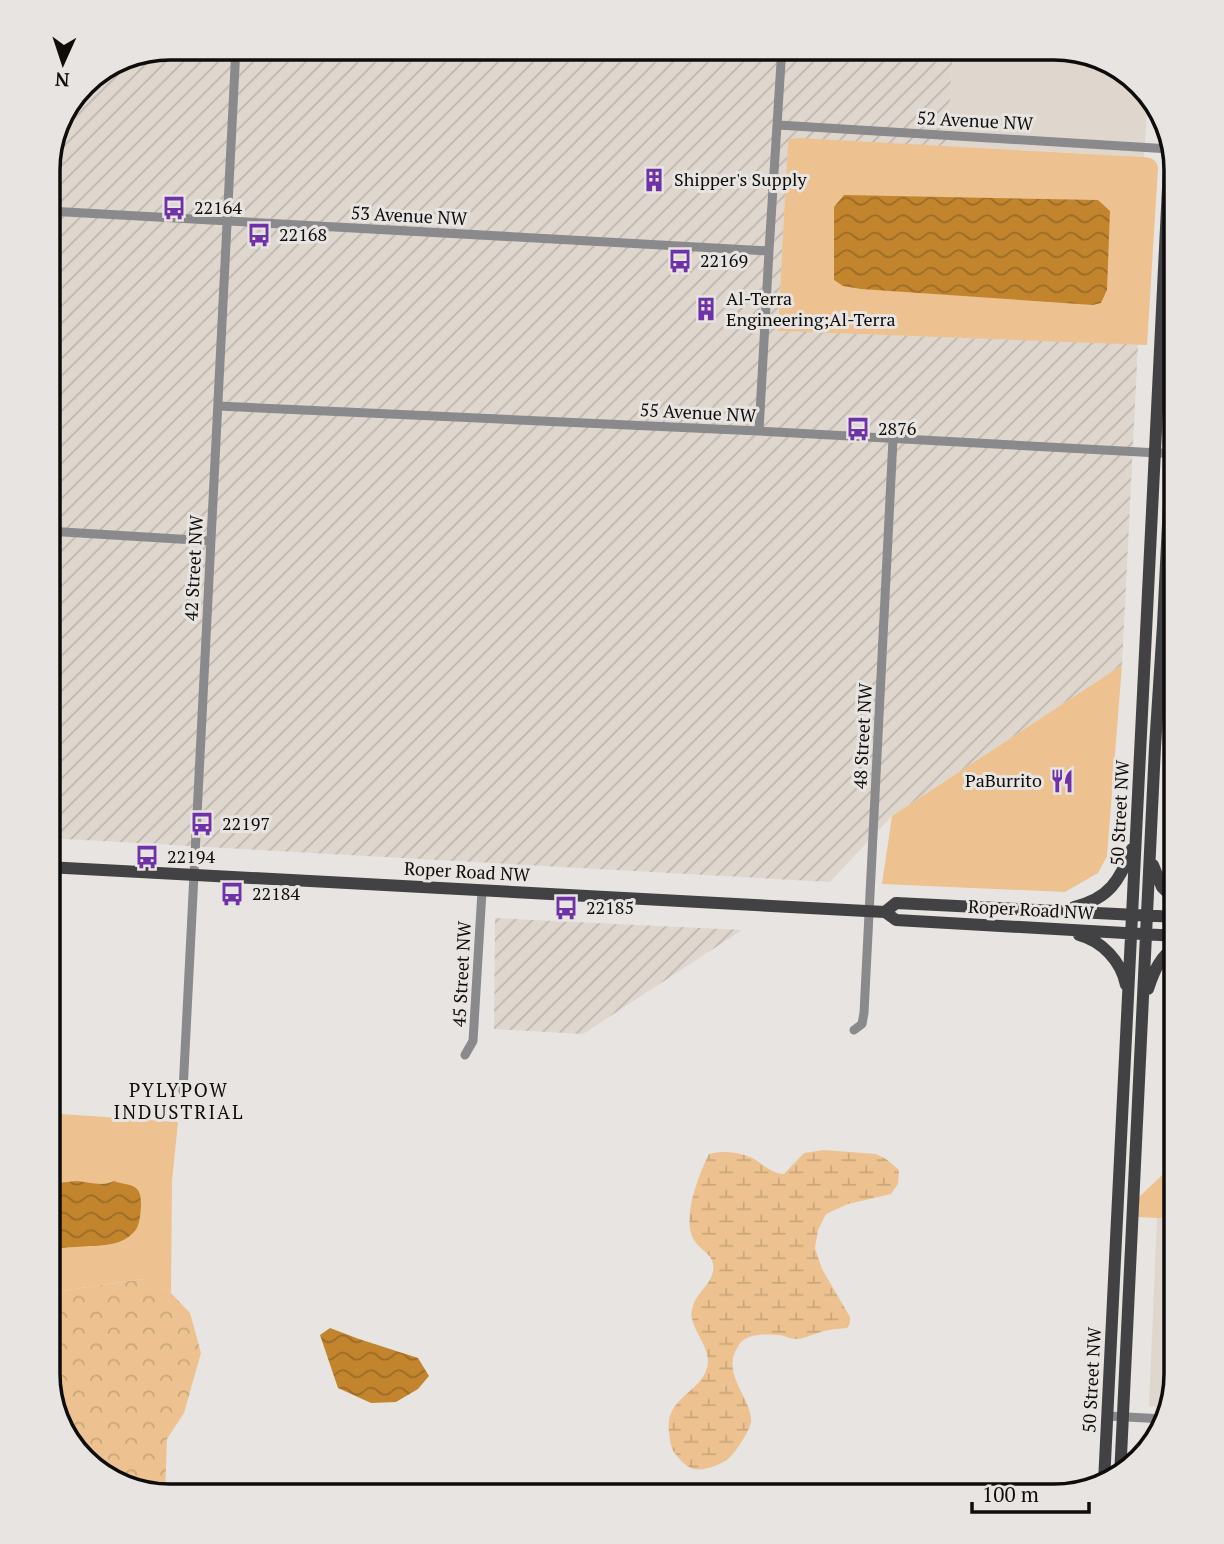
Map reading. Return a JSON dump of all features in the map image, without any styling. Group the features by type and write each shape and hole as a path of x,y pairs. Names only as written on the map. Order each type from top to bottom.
{"main road":[{"name":"50 Street NW","path":"1105,1472 1164,270"},
{"name":"50 Street NW","path":"1121,1461 1164,608"},
{"path":"1059,910 1094,901 1109,890 1124,870 1137,835"},
{"path":"1151,854 1158,882 1164,890"},
{"name":"Roper Road NW","path":"59,868 870,911 885,912 896,920 1164,935"},
{"name":"Roper Road NW","path":"885,912 896,903 1164,916"},
{"path":"1062,929 1090,938 1120,965 1129,1000"},
{"path":"1143,1003 1157,965 1164,956"}],"street":[{"name":"42 Street NW","path":"183,1091 235,59"},
{"path":"759,431 781,60"},
{"name":"52 Avenue NW","path":"778,125 1162,148"},
{"name":"53 Avenue NW","path":"60,212 769,251"},
{"name":"55 Avenue NW","path":"218,406 759,431 1164,453"},
{"name":"48 Street NW","path":"854,1030 862,1024 864,1013 893,439"},
{"path":"60,532 211,541"},
{"name":"45 Street NW","path":"464,1055 470,1050 473,1041 482,891"},
{"path":"1108,1416 1155,1418"}],"shaded area":[{"path":"170,59 952,60 947,146 788,141 779,331 1138,344 1122,665 892,816 830,882 59,839 60,163 63,141 82,103 87,98 98,98 98,86 128,68"},
{"path":"952,60 1061,60 1083,63 1109,74 1127,87 1147,111 1144,157 947,146"},
{"path":"495,918 742,930 583,1034 494,1029"},
{"path":"1157,1218 1164,1218 1164,1388 1160,1407 1149,1406"}],"green space":[{"path":"800,138 1144,157 1154,160 1158,168 1147,345 778,331 788,141"},
{"path":"1122,665 1107,856 1098,873 1065,892 882,884 892,816"},
{"path":"59,1114 178,1122 172,1181 171,1293 142,1279 59,1291"},
{"path":"824,1150 876,1154 899,1170 898,1184 891,1194 848,1204 826,1214 818,1230 815,1248 822,1269 850,1317 850,1323 847,1328 828,1330 799,1339 764,1334 748,1337 740,1343 735,1352 733,1371 748,1406 750,1426 739,1447 726,1461 707,1468 691,1468 673,1450 669,1420 679,1401 701,1380 708,1361 705,1347 692,1320 695,1301 712,1276 713,1270 710,1257 694,1240 689,1221 701,1173 709,1154 714,1153 743,1155 784,1174 804,1153"},
{"path":"1164,1173 1164,1218 1138,1217 1139,1197"},
{"path":"143,1279 171,1293 190,1313 201,1353 184,1413 167,1439 165,1484 141,1481 115,1470 92,1452 71,1423 60,1388 59,1291"}],"water":[{"path":"844,195 1098,200 1110,211 1107,290 1101,303 1093,305 843,286 834,280 834,207"},
{"path":"77,1181 101,1184 114,1181 134,1187 140,1193 141,1199 139,1221 135,1230 127,1238 114,1243 59,1248 59,1183"},
{"path":"330,1328 418,1358 429,1376 418,1389 396,1402 371,1403 338,1388 320,1335"}],"place":[{"name":"Shipper's Supply","path":"654,180"},
{"name":"22164","path":"174,208"},
{"name":"22168","path":"259,235"},
{"name":"22169","path":"680,261"},
{"name":"Al-Terra Engineering;Al-Terra","path":"706,309"},
{"name":"2876","path":"858,429"},
{"name":"PaBurrito","path":"1062,781"},
{"name":"22197","path":"202,824"},
{"name":"22194","path":"147,857"},
{"name":"22184","path":"232,894"},
{"name":"22185","path":"566,908"}],"district":[{"name":"PYLYPOW INDUSTRIAL","path":"179,1101"}]}
